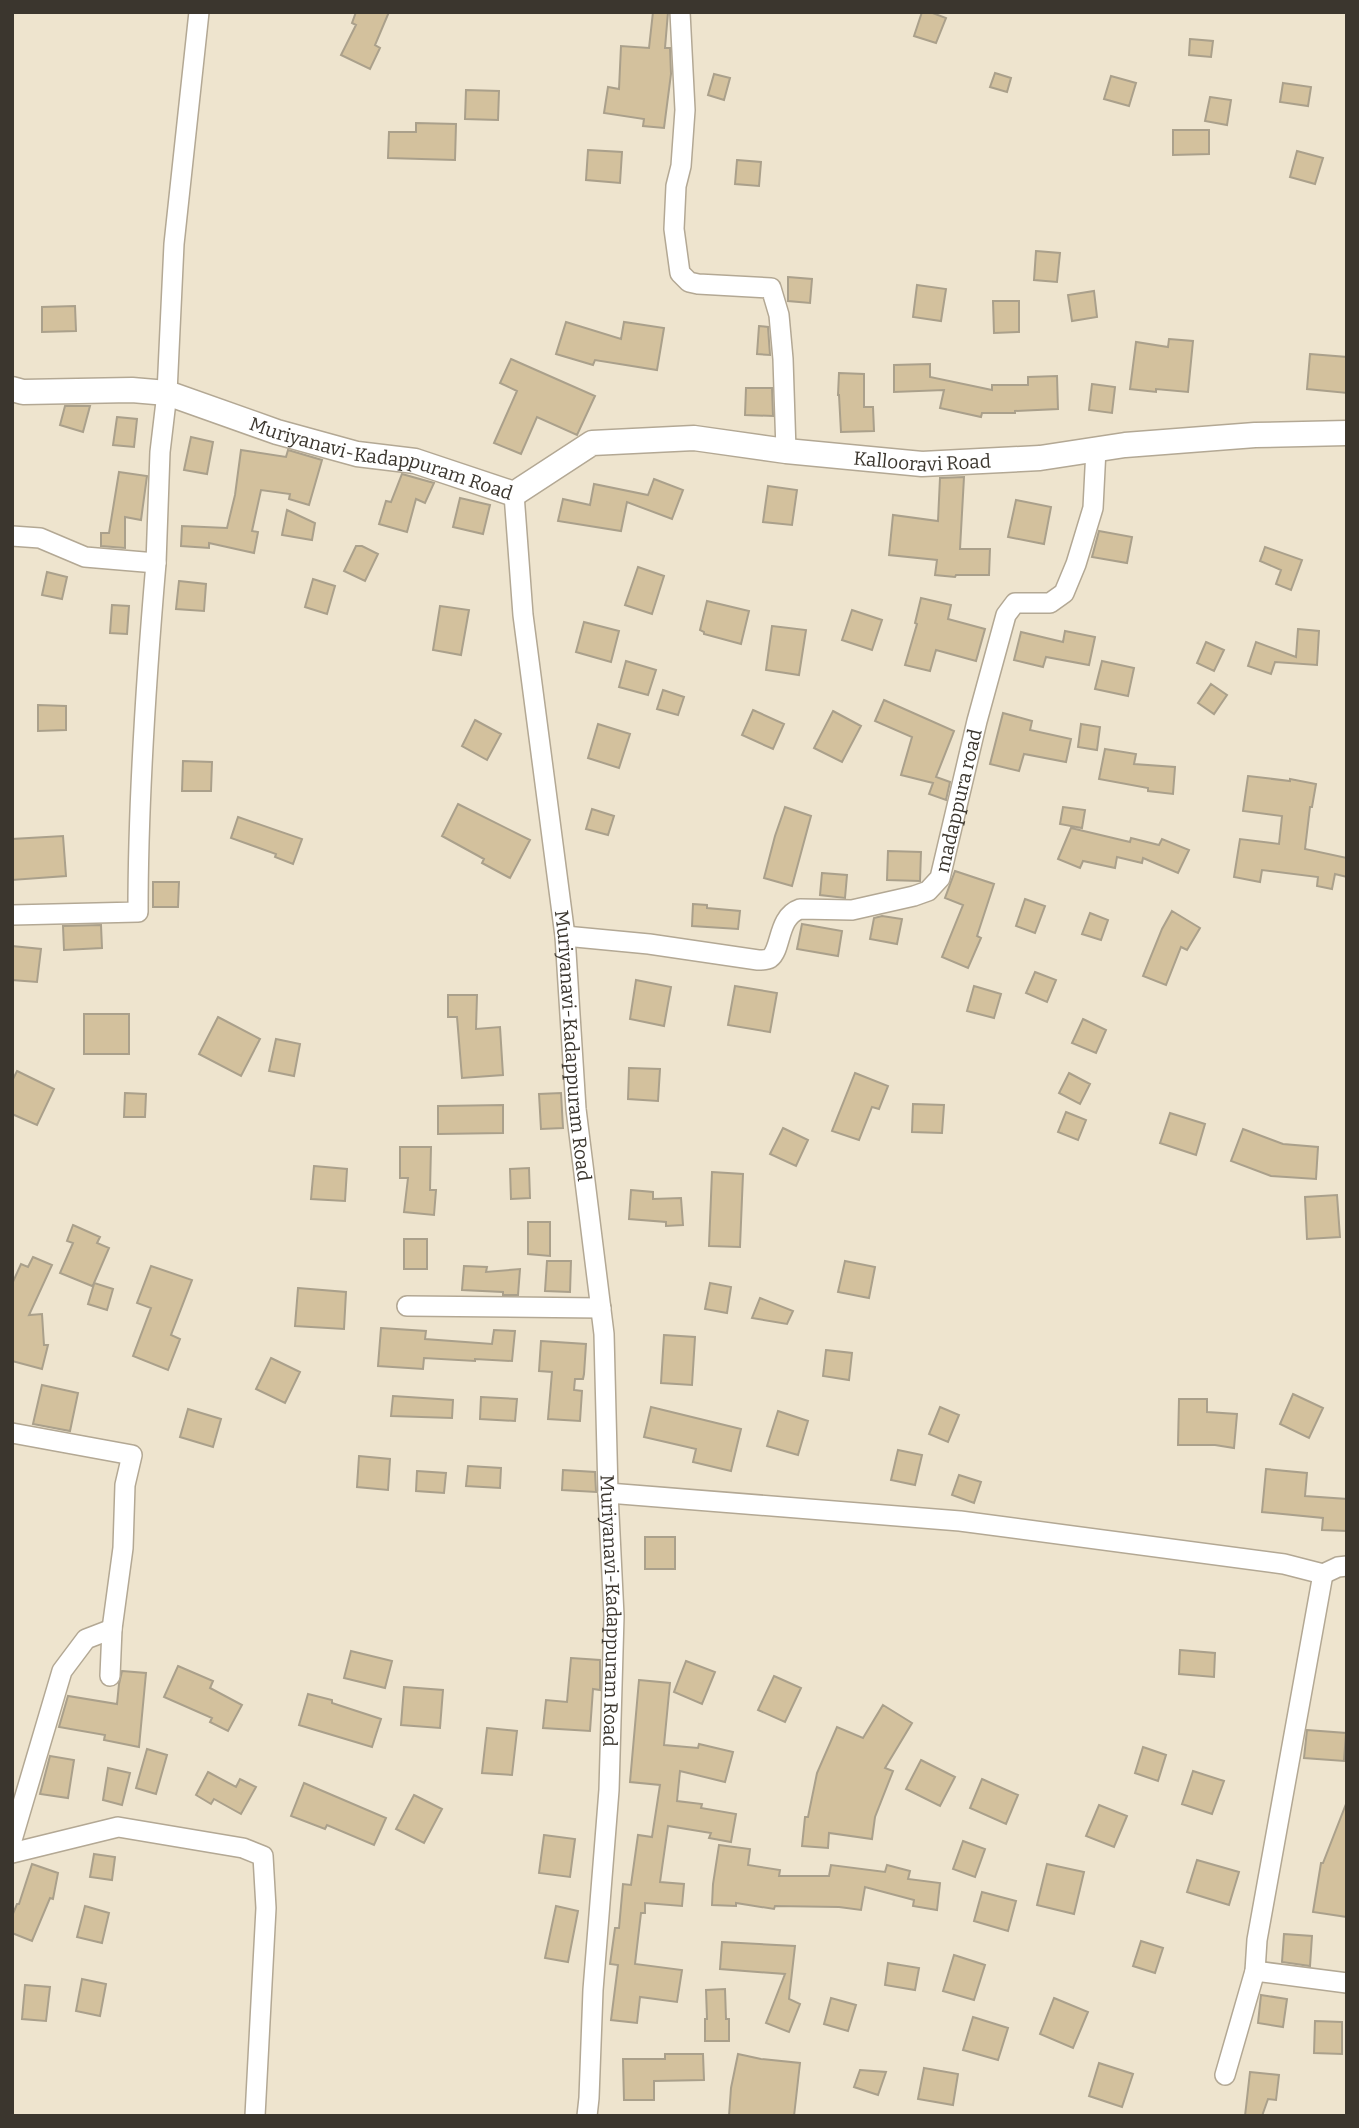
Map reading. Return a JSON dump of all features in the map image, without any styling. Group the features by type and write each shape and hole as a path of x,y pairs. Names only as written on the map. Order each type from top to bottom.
{"main road":[{"name":"Muriyanavi-Kadappuram Road","path":"12,389 167,393 277,432 357,454 415,461 514,494"},
{"name":"Kallooravi Road","path":"514,494 592,443 694,438 786,451 922,464 1040,458 1125,445 1255,435 1347,433"}],"street":[{"path":"12,915 138,912 138,833 156,563 160,452 167,393 174,244 199,12"},
{"path":"680,12 685,110 674,229 680,273 689,282 698,284 771,288 779,315 786,451"},
{"name":"madappura road","path":"565,936 649,944 758,960 768,959 773,955 782,930 794,911 852,910 928,891 940,878 1006,615 1015,603 1049,603 1064,593 1093,508 1096,449"},
{"name":"Muriyanavi-Kadappuram Road","path":"514,494 523,615 565,936 576,1109 604,1334 614,1616 609,1790 593,1990 587,2116"},
{"path":"12,536 40,538 85,557 156,563"},
{"path":"407,1306 601,1308"},
{"path":"12,1433 132,1455 125,1485 123,1548 112,1629 110,1676"},
{"path":"608,1493 960,1521 1284,1563 1323,1574 1347,1566"},
{"path":"1225,2075 1255,1971 1257,1940 1323,1574"},
{"path":"12,1840 62,1671 86,1639 112,1629"},
{"path":"12,1853 118,1827 243,1848 263,1856 265,1908 255,2116"},
{"path":"1255,1971 1347,1983"}],"building":[{"path":"356,12 389,12 375,45 380,48 370,69 341,55 356,25 352,23"},
{"path":"653,12 668,12 665,48 670,48 671,74 664,128 643,126 644,119 604,113 608,87 619,89 621,46 649,48"},
{"path":"922,12 946,18 936,43 914,36"},
{"path":"1190,39 1213,41 1211,57 1189,55"},
{"path":"995,73 1011,78 1007,92 990,87"},
{"path":"714,74 730,78 724,100 708,95"},
{"path":"1111,76 1136,83 1129,106 1104,99"},
{"path":"1283,83 1311,87 1308,106 1280,102"},
{"path":"466,90 499,91 498,120 465,119"},
{"path":"1210,97 1231,100 1227,125 1205,121"},
{"path":"416,123 456,124 455,160 388,158 389,132 416,132"},
{"path":"1173,130 1209,130 1209,154 1173,155"},
{"path":"588,150 622,152 620,183 586,180"},
{"path":"1297,151 1323,158 1315,184 1290,177"},
{"path":"737,160 761,162 759,186 735,184"},
{"path":"1036,251 1060,253 1057,282 1034,280"},
{"path":"788,277 812,279 810,303 788,301"},
{"path":"917,285 946,289 941,321 913,317"},
{"path":"1094,291 1097,317 1072,321 1068,295"},
{"path":"993,301 1019,301 1019,332 994,333"},
{"path":"75,306 76,331 42,332 42,307"},
{"path":"566,322 621,339 624,322 664,328 657,370 595,360 593,365 556,354"},
{"path":"759,326 768,327 770,355 757,354"},
{"path":"1169,339 1193,341 1188,392 1130,389 1136,342 1168,347"},
{"path":"1310,354 1347,357 1347,393 1307,389"},
{"path":"511,359 595,396 577,435 537,417 521,454 494,443 517,391 500,383"},
{"path":"930,364 930,377 992,390 992,385 1028,385 1028,377 1057,376 1058,409 982,413 981,417 940,408 944,390 894,392 894,365"},
{"path":"839,373 864,374 864,407 873,407 874,431 841,432"},
{"path":"1092,384 1115,387 1112,413 1089,410"},
{"path":"746,388 772,388 773,416 745,415"},
{"path":"65,406 90,406 83,432 60,425"},
{"path":"117,417 137,419 134,447 113,445"},
{"path":"191,437 213,442 207,474 184,470"},
{"path":"241,450 286,457 288,450 322,460 309,505 289,499 290,494 261,490 252,531 258,532 254,553 209,543 209,548 181,546 182,526 227,528"},
{"path":"119,472 147,476 141,520 125,517 125,548 101,546 101,533 109,533"},
{"path":"402,474 434,483 425,503 416,499 407,532 379,524 386,501 391,502"},
{"path":"964,477 960,549 990,549 989,575 935,575 937,560 889,555 893,515 938,521 940,478"},
{"path":"654,479 683,490 672,519 627,502 621,531 558,521 563,499 590,505 594,484 648,495"},
{"path":"768,486 797,490 792,525 763,522"},
{"path":"460,498 490,505 483,534 453,527"},
{"path":"1016,500 1051,507 1044,544 1008,537"},
{"path":"287,510 315,523 312,540 282,535"},
{"path":"1099,531 1132,537 1127,563 1092,557"},
{"path":"356,546 378,554 365,581 344,571"},
{"path":"1265,547 1302,560 1291,590 1276,584 1281,570 1260,561"},
{"path":"638,567 664,576 652,614 625,605"},
{"path":"47,572 67,577 62,599 42,595"},
{"path":"313,579 335,586 327,614 305,607"},
{"path":"179,581 206,584 204,611 176,609"},
{"path":"921,598 951,605 948,619 985,629 976,661 936,650 930,671 905,665 917,624 915,623"},
{"path":"707,601 749,611 741,644 704,634 700,630"},
{"path":"112,605 129,606 127,634 110,633"},
{"path":"440,606 469,610 461,655 433,650"},
{"path":"852,610 882,620 872,650 842,640"},
{"path":"584,622 619,631 611,662 576,652"},
{"path":"772,626 806,630 799,675 766,670"},
{"path":"1298,629 1319,631 1317,665 1275,662 1271,674 1248,666 1256,642 1296,657"},
{"path":"1065,631 1095,637 1089,665 1046,657 1043,667 1014,660 1021,632 1063,642"},
{"path":"1206,642 1224,650 1214,671 1197,663"},
{"path":"626,661 656,670 648,695 619,687"},
{"path":"1102,661 1134,668 1128,696 1095,689"},
{"path":"1211,684 1227,695 1214,714 1198,703"},
{"path":"663,690 684,697 678,715 657,709"},
{"path":"884,700 954,731 936,777 950,782 946,800 929,794 933,783 901,775 912,737 875,721"},
{"path":"38,705 66,706 66,730 38,731"},
{"path":"753,710 784,724 773,749 742,735"},
{"path":"833,711 861,726 842,762 814,748"},
{"path":"1003,713 1032,721 1030,730 1071,739 1066,762 1024,754 1019,771 990,764"},
{"path":"475,720 501,734 487,760 462,746"},
{"path":"598,724 630,734 619,768 588,758"},
{"path":"1081,724 1100,727 1097,750 1078,747"},
{"path":"1105,749 1136,754 1134,764 1175,767 1173,794 1099,779"},
{"path":"183,761 212,762 211,791 182,791"},
{"path":"1248,776 1316,784 1305,849 1347,858 1347,877 1335,874 1332,889 1317,886 1318,877 1262,870 1260,882 1234,877 1240,839 1279,844 1282,816 1243,811"},
{"path":"458,804 530,840 510,878 482,863 484,859 442,836"},
{"path":"785,807 811,816 792,886 764,878"},
{"path":"1063,807 1085,810 1082,828 1060,824"},
{"path":"592,809 614,816 608,835 586,829"},
{"path":"238,817 302,839 293,864 275,857 276,854 231,838"},
{"path":"1071,828 1130,842 1131,838 1159,845 1162,839 1189,850 1178,873 1143,858 1142,863 1117,857 1115,868 1083,861 1080,868 1058,859"},
{"path":"63,836 66,876 12,880 12,839"},
{"path":"888,851 921,852 920,881 887,880"},
{"path":"955,871 994,884 977,936 981,938 968,968 942,957 963,905 945,898"},
{"path":"822,873 847,875 845,898 820,895"},
{"path":"153,882 179,882 178,907 153,907"},
{"path":"1025,899 1045,906 1035,933 1016,926"},
{"path":"693,904 740,911 738,929 692,926"},
{"path":"1172,911 1200,928 1187,950 1181,947 1166,985 1143,976"},
{"path":"1090,913 1108,920 1101,940 1082,934"},
{"path":"882,916 902,919 897,944 870,939 874,918"},
{"path":"802,924 842,931 838,956 797,949"},
{"path":"101,925 102,948 64,950 63,926"},
{"path":"12,946 41,949 37,982 12,980"},
{"path":"1035,972 1056,980 1047,1002 1026,993"},
{"path":"636,980 671,987 664,1026 630,1019"},
{"path":"735,986 777,993 770,1032 728,1025"},
{"path":"974,986 1001,994 994,1018 967,1011"},
{"path":"448,995 477,995 476,1029 500,1027 503,1075 462,1078 457,1017 448,1017"},
{"path":"84,1014 129,1014 129,1054 84,1054"},
{"path":"218,1017 260,1039 241,1076 199,1054"},
{"path":"1083,1019 1106,1030 1096,1053 1072,1043"},
{"path":"276,1039 300,1044 294,1076 269,1071"},
{"path":"629,1068 660,1069 658,1101 628,1099"},
{"path":"17,1071 54,1089 37,1125 12,1114 12,1081"},
{"path":"855,1073 888,1086 879,1109 872,1107 859,1140 832,1131"},
{"path":"1069,1073 1090,1084 1080,1104 1059,1093"},
{"path":"125,1093 146,1094 145,1117 124,1117"},
{"path":"561,1093 563,1128 541,1129 539,1094"},
{"path":"913,1104 944,1105 942,1133 912,1132"},
{"path":"503,1105 503,1133 438,1134 438,1106"},
{"path":"1066,1112 1086,1120 1078,1140 1058,1132"},
{"path":"1170,1113 1205,1124 1196,1155 1160,1143"},
{"path":"783,1128 808,1140 796,1166 770,1154"},
{"path":"1243,1129 1283,1144 1318,1147 1316,1179 1271,1176 1231,1161"},
{"path":"400,1147 431,1147 430,1190 436,1190 434,1215 404,1212 408,1178 400,1178"},
{"path":"314,1166 347,1169 345,1201 311,1199"},
{"path":"529,1168 530,1198 511,1199 510,1169"},
{"path":"712,1172 743,1174 740,1247 709,1246"},
{"path":"631,1190 653,1192 653,1199 681,1198 683,1225 666,1226 666,1222 629,1219"},
{"path":"1337,1195 1340,1237 1307,1239 1305,1197"},
{"path":"528,1222 550,1222 550,1256 528,1254"},
{"path":"73,1225 100,1237 97,1243 109,1248 94,1283 113,1289 107,1310 88,1304 94,1284 92,1286 60,1273 73,1243 67,1241"},
{"path":"404,1239 427,1239 427,1269 404,1269"},
{"path":"33,1257 52,1265 29,1315 42,1314 44,1345 48,1345 42,1369 12,1361 12,1284 21,1264 28,1267"},
{"path":"547,1261 571,1261 570,1292 545,1291"},
{"path":"845,1261 875,1267 869,1298 838,1292"},
{"path":"151,1266 192,1280 171,1335 180,1339 168,1370 133,1356 151,1308 137,1303"},
{"path":"464,1266 487,1267 486,1272 520,1269 518,1295 462,1290"},
{"path":"710,1283 731,1287 727,1313 705,1309"},
{"path":"298,1288 346,1292 344,1329 295,1326"},
{"path":"760,1298 793,1311 787,1324 752,1318"},
{"path":"381,1328 426,1331 425,1339 492,1344 494,1330 515,1331 512,1361 424,1358 423,1369 378,1366"},
{"path":"664,1335 695,1337 692,1385 661,1383"},
{"path":"541,1341 586,1344 583,1379 575,1379 574,1390 582,1391 580,1421 548,1419 552,1372 539,1371"},
{"path":"826,1350 852,1353 849,1380 823,1376"},
{"path":"271,1358 300,1372 285,1403 256,1389"},
{"path":"42,1385 78,1393 70,1431 33,1424"},
{"path":"1293,1394 1323,1408 1309,1438 1280,1424"},
{"path":"393,1396 453,1400 452,1418 391,1416"},
{"path":"481,1397 517,1399 515,1421 480,1419"},
{"path":"1179,1399 1207,1399 1207,1412 1237,1414 1234,1448 1178,1445"},
{"path":"651,1407 741,1429 731,1471 693,1462 696,1449 644,1437"},
{"path":"940,1407 959,1415 948,1442 929,1434"},
{"path":"188,1409 221,1419 213,1447 180,1437"},
{"path":"778,1411 808,1421 798,1455 767,1446"},
{"path":"898,1450 922,1455 915,1485 891,1480"},
{"path":"359,1456 390,1459 388,1490 357,1487"},
{"path":"468,1466 501,1468 500,1488 466,1486"},
{"path":"1266,1469 1307,1473 1305,1496 1347,1499 1347,1531 1322,1530 1323,1518 1262,1512"},
{"path":"563,1470 595,1472 596,1492 562,1490"},
{"path":"417,1471 446,1473 444,1493 416,1491"},
{"path":"959,1475 981,1482 974,1503 952,1495"},
{"path":"645,1537 675,1537 675,1569 645,1569"},
{"path":"1180,1650 1215,1653 1214,1677 1179,1674"},
{"path":"351,1651 392,1661 385,1688 344,1678"},
{"path":"571,1658 600,1660 600,1690 593,1689 590,1731 543,1728 546,1700 567,1702"},
{"path":"686,1661 715,1672 702,1704 674,1692"},
{"path":"178,1666 213,1681 210,1688 242,1705 228,1731 210,1722 212,1718 164,1697"},
{"path":"122,1671 146,1673 139,1747 104,1740 105,1735 59,1727 68,1696 117,1704"},
{"path":"774,1676 801,1688 785,1722 758,1710"},
{"path":"639,1680 670,1683 664,1745 698,1748 699,1744 733,1752 725,1782 680,1771 677,1801 702,1804 701,1808 736,1814 731,1842 709,1838 711,1833 668,1826 660,1882 684,1884 682,1906 645,1903 645,1913 641,1913 635,1964 682,1970 677,2002 640,1997 637,2023 611,2020 618,1965 610,1964 615,1928 619,1928 623,1884 631,1885 638,1835 652,1837 660,1785 630,1782"},
{"path":"404,1687 443,1690 440,1728 401,1725"},
{"path":"308,1694 381,1719 372,1747 299,1725"},
{"path":"883,1705 912,1723 885,1768 893,1771 875,1817 872,1839 829,1833 828,1848 802,1846 805,1817 808,1817 817,1773 837,1727 863,1738"},
{"path":"487,1728 517,1731 512,1775 482,1773"},
{"path":"1307,1730 1346,1733 1344,1761 1304,1758"},
{"path":"1143,1747 1166,1755 1158,1781 1135,1773"},
{"path":"147,1749 167,1755 156,1794 136,1788"},
{"path":"50,1756 74,1760 68,1798 40,1794"},
{"path":"921,1760 955,1777 940,1806 906,1789"},
{"path":"108,1768 130,1773 122,1805 103,1800"},
{"path":"1193,1771 1224,1781 1212,1814 1182,1804"},
{"path":"208,1772 236,1787 240,1779 256,1787 241,1814 214,1799 211,1804 196,1795"},
{"path":"982,1779 1018,1795 1006,1824 970,1808"},
{"path":"304,1783 386,1818 374,1845 327,1825 325,1829 291,1816"},
{"path":"414,1795 442,1809 424,1843 396,1829"},
{"path":"1346,1804 1347,1917 1313,1912 1321,1863"},
{"path":"1099,1805 1127,1816 1114,1847 1086,1836"},
{"path":"544,1835 575,1839 570,1877 539,1873"},
{"path":"963,1841 985,1849 975,1877 953,1869"},
{"path":"719,1845 750,1849 748,1865 780,1870 779,1876 829,1876 831,1865 885,1872 887,1865 910,1871 908,1879 940,1883 937,1910 913,1906 914,1900 865,1887 861,1910 775,1906 774,1909 736,1903 736,1906 712,1905"},
{"path":"94,1854 115,1857 112,1880 90,1877"},
{"path":"1197,1860 1239,1872 1229,1905 1187,1892"},
{"path":"32,1864 58,1873 53,1899 50,1898 32,1941 12,1933 12,1916 19,1904"},
{"path":"1047,1864 1084,1872 1074,1914 1037,1905"},
{"path":"982,1892 1016,1901 1008,1931 974,1921"},
{"path":"85,1906 109,1913 102,1943 77,1937"},
{"path":"556,1906 578,1911 568,1962 545,1958"},
{"path":"1284,1934 1312,1936 1310,1966 1282,1962"},
{"path":"1141,1941 1163,1948 1155,1973 1133,1966"},
{"path":"722,1942 795,1946 789,1999 800,2004 789,2032 766,2023 785,1974 720,1969"},
{"path":"954,1955 985,1965 974,2000 943,1991"},
{"path":"888,1963 919,1968 915,1990 885,1985"},
{"path":"82,1979 106,1984 100,2016 76,2011"},
{"path":"25,1985 50,1987 46,2021 22,2019"},
{"path":"725,1989 729,2041 705,2041 706,1990"},
{"path":"1261,1995 1287,1999 1283,2027 1258,2023"},
{"path":"831,1998 856,2005 848,2031 824,2024"},
{"path":"1054,1998 1088,2012 1073,2048 1040,2034"},
{"path":"973,2017 1008,2028 998,2060 963,2050"},
{"path":"1315,2021 1342,2022 1342,2054 1314,2053"},
{"path":"665,2054 703,2054 704,2080 654,2081 654,2100 624,2100 623,2059 665,2059"},
{"path":"738,2054 800,2063 794,2116 729,2116"},
{"path":"1099,2063 1133,2074 1122,2107 1089,2096"},
{"path":"924,2068 958,2074 953,2105 918,2099"},
{"path":"860,2070 886,2072 878,2095 854,2087"},
{"path":"1250,2072 1279,2075 1276,2100 1268,2099 1262,2116 1245,2116"}]}
